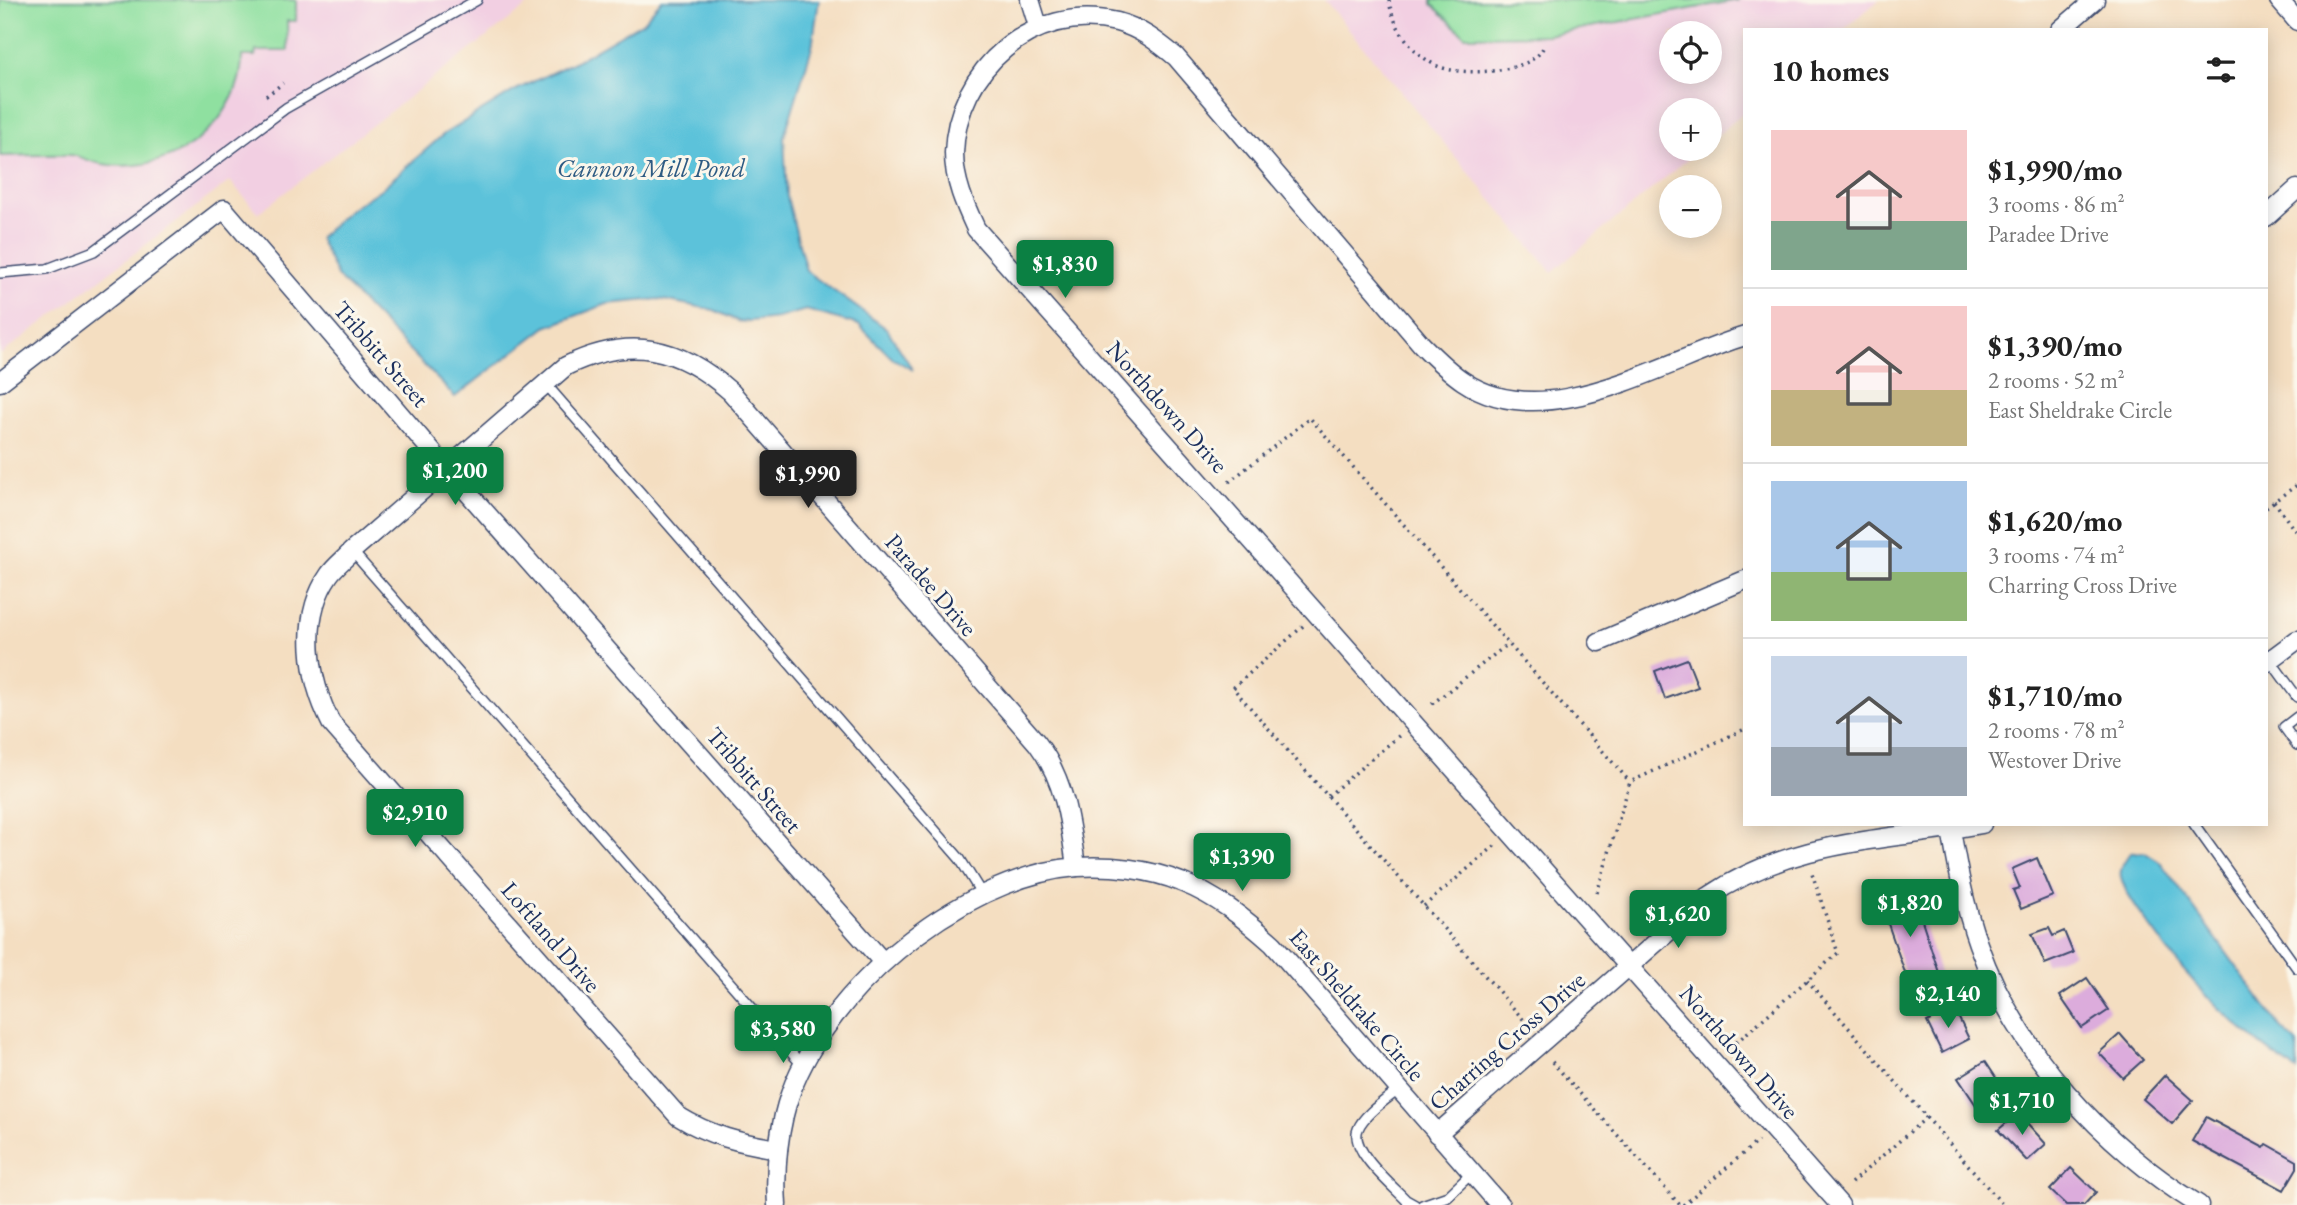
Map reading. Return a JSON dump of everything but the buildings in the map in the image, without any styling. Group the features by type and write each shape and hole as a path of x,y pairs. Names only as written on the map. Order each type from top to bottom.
{"street":[{"path":"1030,0 1038,26"},
{"path":"2062,28 2095,0"},
{"path":"2279,0 2297,21"},
{"name":"Northdown Drive","path":"1743,337 1561,401 1514,398 1464,382 1422,345 1186,68 1158,42 1129,26 1094,18 1038,26 1003,51 984,70 965,100 957,127 954,156 960,196 976,229 1840,1205"},
{"path":"2268,215 2297,189"},
{"name":"Tribbitt Street","path":"0,382 224,209 447,469 883,962"},
{"name":"Paradee Drive","path":"447,469 544,382 584,357 632,347 661,351 687,360 724,386 1047,757 1063,789 1076,867"},
{"name":"Loftland Drive","path":"447,469 352,551 329,575 312,620 313,673 320,701 331,723 678,1116 701,1130 727,1140 778,1149"},
{"path":"1599,642 1743,581"},
{"path":"2268,661 2297,640"},
{"path":"1950,827 1978,944 2004,1002 2029,1042 2057,1080 2113,1140 2146,1169 2200,1205"},
{"name":"Charring Cross Drive","path":"1437,1134 1709,897 1737,878 1764,865 1822,848 1950,827"},
{"name":"East Sheldrake Circle","path":"776,1205 778,1149 784,1114 803,1066 831,1021 883,962 948,915 983,896 1038,875 1076,867 1112,867 1181,881 1242,916 1273,944 1500,1205"}],"lane":[{"path":"0,272 47,270 94,251 286,108 477,0"},
{"path":"544,382 960,859 983,896"},
{"path":"352,551 803,1066"},
{"path":"2268,661 2297,698"},
{"path":"2297,717 2284,727 2297,745"},
{"path":"2195,826 2297,968"},
{"path":"1398,1090 1357,1129 1357,1138 1359,1151 1406,1200 1415,1205"},
{"path":"1422,1205 1448,1196 1472,1173"}],"path":[{"path":"1389,0 1392,16 1411,45 1431,63 1447,70 1518,67 1534,60 1544,45"},
{"path":"265,96 284,83"},
{"path":"1230,482 1310,418 1630,782"},
{"path":"2268,506 2297,485"},
{"path":"2274,502 2297,534"},
{"path":"1305,624 1233,688 1529,1026"},
{"path":"1432,704 1509,643"},
{"path":"1597,893 1630,782 1743,730"},
{"path":"1328,796 1402,734"},
{"path":"1424,906 1498,844"},
{"path":"1731,1047 1838,953 1812,873"},
{"path":"1807,980 2003,1205"},
{"path":"1552,1062 1682,1205 1758,1141"},
{"path":"1851,1183 1927,1117"}],"shaded area":[{"path":"0,0 535,0 258,213 230,181 0,355"},
{"path":"1324,0 1879,0 1845,28 1743,28 1743,114 1722,131 1722,98 1659,98 1659,161 1686,161 1669,175 1659,175 1659,183 1552,272"}],"green space":[{"path":"0,0 296,0 296,21 287,21 288,51 256,51 255,56 242,56 236,90 228,105 218,120 194,143 180,152 150,163 118,166 71,155 0,156"},
{"path":"1432,0 1739,0 1547,35 1465,36 1432,4"}],"water":[{"name":"Cannon Mill Pond","path":"662,0 819,0 812,47 784,137 787,197 806,271 887,329 913,370 892,358 859,325 806,310 778,318 740,322 714,310 659,299 607,304 546,327 455,397 337,276 319,238 349,210 381,189 444,134 514,91 576,61 643,22"},
{"path":"2144,852 2161,863 2282,1029 2297,1043 2297,1071 2255,1040 2217,1006 2183,969 2138,910 2123,884 2121,870 2130,853"}]}
